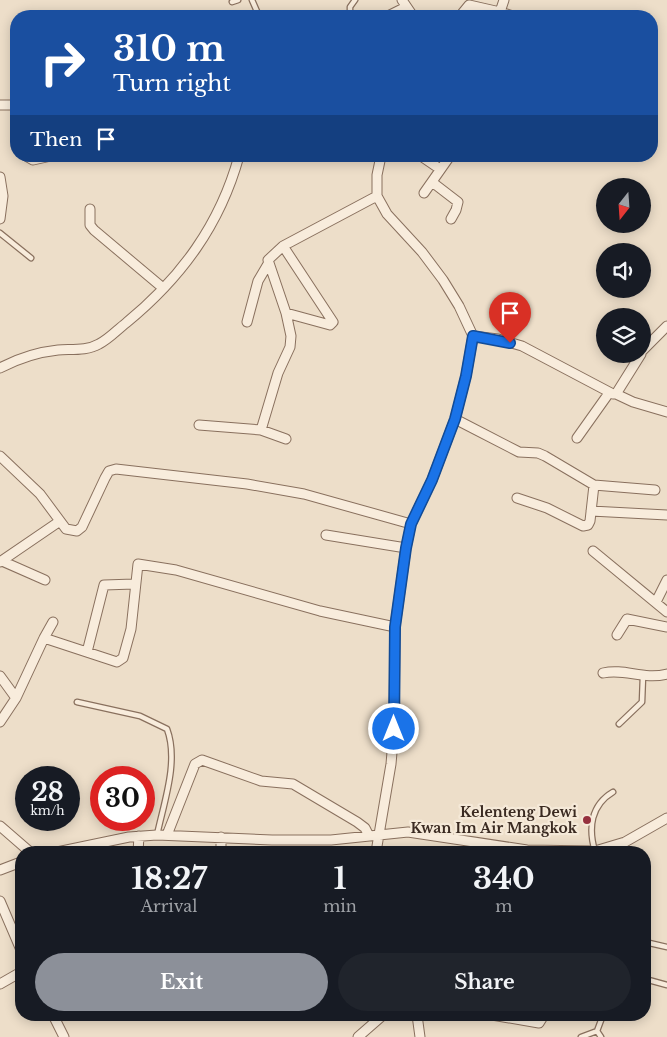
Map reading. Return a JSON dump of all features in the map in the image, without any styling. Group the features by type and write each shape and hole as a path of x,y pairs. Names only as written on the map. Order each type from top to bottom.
{"street":[{"path":"465,10 469,5 491,10"},
{"path":"0,368 35,355 89,348 100,344 140,311 190,259 212,226 231,186 237,162"},
{"path":"375,846 373,835 391,764 394,729 395,627 406,548 411,524 432,480 455,419 466,376 473,336 444,280 422,252 387,214 377,196 377,175 380,162"},
{"path":"430,162 440,169"},
{"path":"424,193 445,162"},
{"path":"0,177 3,196 0,219"},
{"path":"432,182 458,202 451,219"},
{"path":"246,322 258,282 268,264 270,256 283,246 377,196"},
{"path":"90,210 90,225 94,230 163,288"},
{"path":"283,246 333,322 330,325 286,313"},
{"path":"260,430 278,373 290,347 291,336 286,313 268,264"},
{"path":"651,341 667,326"},
{"path":"473,336 498,339 522,346 613,393 633,402 667,412"},
{"path":"577,438 613,393 634,363"},
{"path":"455,419 519,452 538,453 545,456 594,485 655,490"},
{"path":"199,425 260,430 286,439"},
{"path":"0,456 40,494 66,529 78,531 82,527 105,478 116,469 247,484 304,494 411,524"},
{"path":"517,498 547,508 583,526 588,525 590,521 594,485"},
{"path":"591,512 667,514"},
{"path":"1,561 60,521"},
{"path":"326,535 406,548"},
{"path":"593,552 667,612"},
{"path":"1,561 45,580"},
{"path":"44,638 116,662 124,658 131,629 134,584 138,564 176,570 320,611 395,627"},
{"path":"656,602 667,580"},
{"path":"88,652 104,585 134,584"},
{"path":"617,635 627,619 667,627"},
{"path":"1,719 16,698 52,622"},
{"path":"603,673 619,672 653,677 667,674"},
{"path":"0,676 16,698"},
{"path":"162,835 195,764 202,760 261,781 293,784 361,824 373,835"},
{"path":"612,846 625,842 667,818"},
{"path":"0,826 23,846"},
{"path":"88,846 139,836 331,840 408,832 501,846"},
{"path":"138,846 139,836"},
{"path":"220,846 221,837"},
{"path":"0,870 15,864"},
{"path":"0,901 15,936"},
{"path":"0,984 15,975"},
{"path":"56,1021 64,1037"},
{"path":"358,1037 376,1021"},
{"path":"418,1021 420,1037"},
{"path":"527,1021 539,1023 540,1021"}],"lane":[{"path":"232,2 238,0"},
{"path":"0,233 30,258"},
{"path":"618,724 642,702 643,676"},
{"path":"78,702 140,716 167,729 171,741 171,758 162,835"},
{"path":"594,846 590,833 591,826 600,801 613,792"},
{"path":"651,943 667,947"},
{"path":"651,981 667,985"},
{"path":"581,1037 597,1031 601,1021"},
{"path":"597,1031 601,1037"}],"place":[{"name":"Kelenteng Dewi Kwan Im Air Mangkok","path":"587,820"}],"route":[{"path":"394,729 393,667 395,627 411,524 432,480 455,419 466,376 473,336 498,339 510,343"}]}
